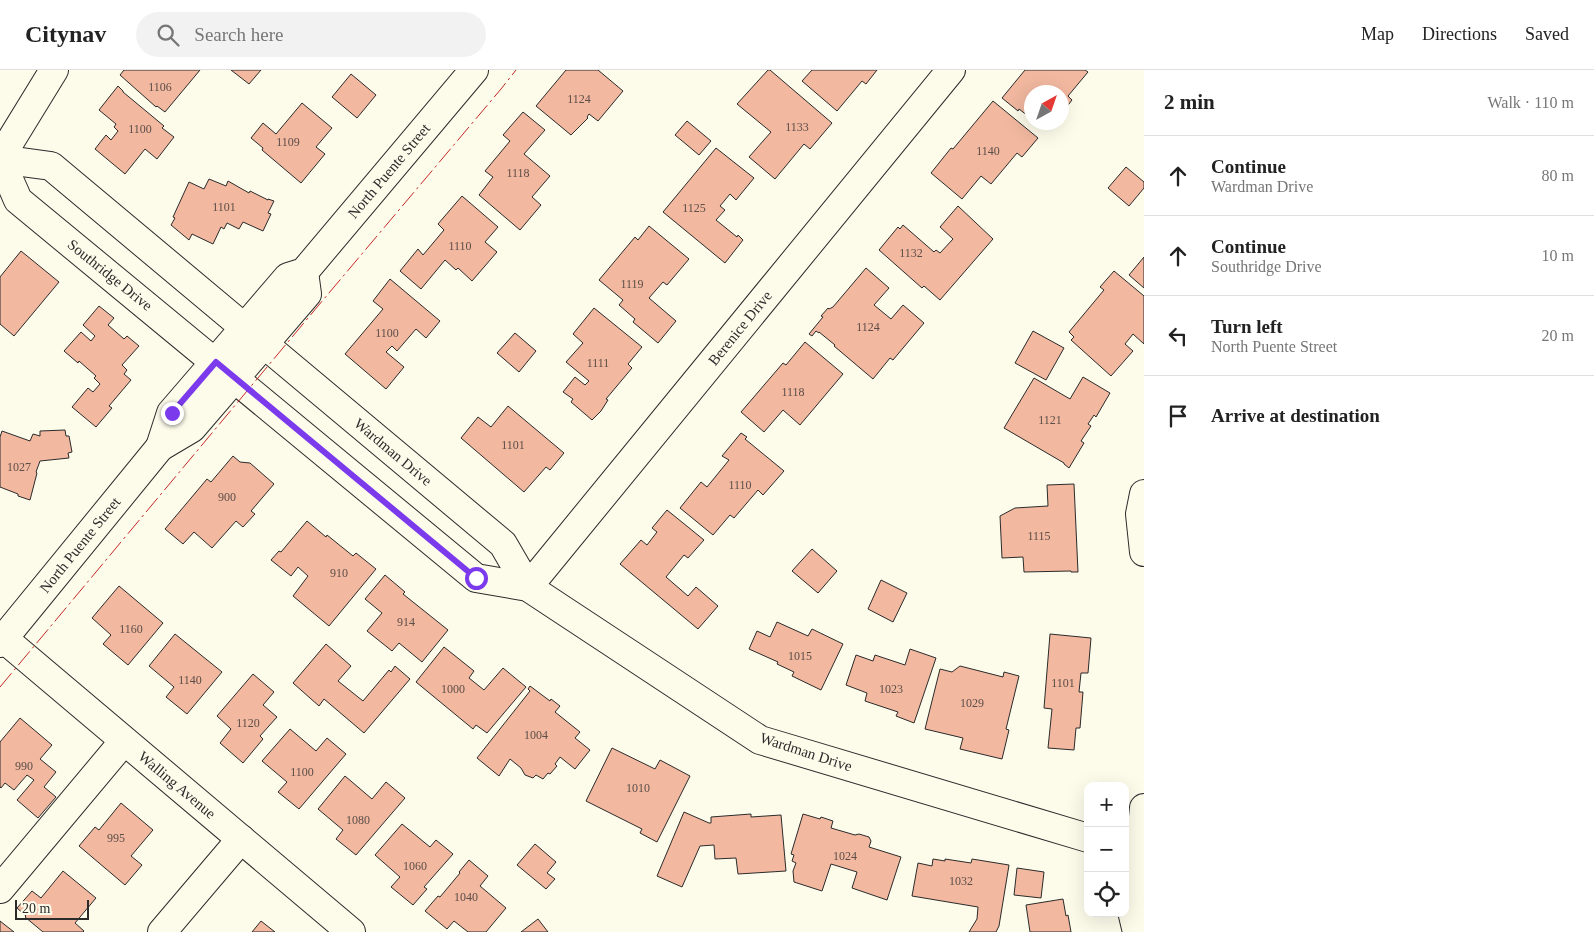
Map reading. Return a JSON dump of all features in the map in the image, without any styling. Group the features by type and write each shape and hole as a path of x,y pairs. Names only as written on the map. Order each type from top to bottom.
{"street":[{"path":"54,70 0,159 50,166 254,336"},
{"name":"North Puente Street","path":"2,641 160,447 172,413 226,370 254,336 307,294 304,272 474,70"},
{"name":"Berenice Drive","path":"528,587 951,70"},
{"name":"Southridge Drive","path":"0,159 18,200 226,370"},
{"name":"Wardman Drive","path":"254,336 503,544 528,587"},
{"name":"Wardman Drive","path":"226,370 476,578 528,587 760,740 1084,837"},
{"path":"1144,494 1140,514 1144,552"},
{"name":"Walling Avenue","path":"2,641 351,932"},
{"path":"0,889 124,741"},
{"path":"1137,932 1130,903 1136,851 1144,808"},
{"path":"162,932 240,839"}],"building":[{"path":"124,70 200,70 165,112 156,107 120,75"},
{"path":"231,70 261,70 249,84"},
{"path":"566,70 598,70 623,91 598,121 589,114 588,118 571,135 536,106"},
{"path":"768,70 832,123 810,149 804,144 775,179 749,157 771,132 737,104"},
{"path":"812,70 877,70 866,84 862,81 837,111 802,81"},
{"path":"1025,70 1085,70 1088,72 1069,95 1069,85 1024,85 1024,113 1019,109 1018,111 1002,98"},
{"path":"351,74 376,95 357,118 332,97"},
{"path":"118,86 174,137 157,159 145,149 125,174 95,149 106,135 111,140 118,131 114,127 116,124 99,110"},
{"path":"993,101 1024,126 1024,130 1028,130 1038,138 1022,157 1017,153 991,184 981,176 962,199 931,173 951,148 953,149"},
{"path":"302,103 332,128 316,147 325,154 301,183 262,150 263,148 251,138 263,123 276,134"},
{"path":"523,112 545,130 524,154 550,176 532,197 541,205 520,230 479,195 493,177 485,171 510,141 503,135"},
{"path":"687,121 711,141 699,155 675,135"},
{"path":"716,148 754,178 736,200 730,194 720,206 725,210 716,220 743,240 725,263 663,212"},
{"path":"1126,167 1144,182 1144,188 1129,206 1108,188"},
{"path":"209,179 226,186 228,181 249,193 250,191 274,201 268,213 271,214 263,231 243,222 239,229 227,223 224,229 221,227 213,244 192,234 189,240 171,225 189,182 204,189"},
{"path":"462,196 498,227 485,242 497,252 472,281 458,268 456,270 445,260 421,289 400,271 418,249 423,255 444,230 438,224"},
{"path":"958,206 993,239 940,300 924,286 922,288 879,250 898,227 900,229 903,225 934,252 936,250 940,253 953,239 940,227"},
{"path":"649,226 689,259 667,285 663,282 649,298 676,321 658,343 633,322 635,319 619,305 623,300 599,280 635,237 638,240"},
{"path":"21,251 59,282 14,336 0,324 0,277"},
{"path":"1144,257 1144,288 1129,275"},
{"path":"866,268 889,288 874,305 891,319 903,305 924,323 893,360 890,358 873,379 819,332 816,331 812,336 809,334 823,317 821,316 828,308 833,307"},
{"path":"1114,271 1144,296 1144,344 1133,334 1125,344 1133,351 1111,376 1071,340 1074,337 1069,332 1104,290 1100,287"},
{"path":"390,279 440,321 426,338 416,329 397,351 392,346 386,352 404,367 386,389 345,354 383,309 373,301"},
{"path":"99,306 114,318 108,325 124,339 127,336 139,346 122,365 127,370 124,374 131,380 109,406 112,408 96,427 72,407 88,388 93,392 100,384 94,378 96,376 64,351 81,332 91,341 95,336 83,325"},
{"path":"594,308 642,347 628,364 632,368 606,399 608,400 601,411 592,420 571,402 573,399 563,392 575,377 585,385 589,381 566,362 583,343 573,334"},
{"path":"1033,331 1064,348 1046,380 1015,363"},
{"path":"515,333 536,351 519,372 497,353"},
{"path":"805,342 843,374 800,425 783,410 764,432 741,412 783,363 786,365"},
{"path":"1083,377 1110,393 1096,417 1094,415 1088,424 1091,426 1081,441 1084,443 1069,468 1064,463 1004,428 1034,378 1070,399"},
{"path":"508,406 564,453 550,470 546,467 524,492 461,438 478,417 491,427"},
{"path":"65,430 66,436 69,436 72,452 68,453 69,458 40,461 30,500 0,487 0,437 2,431 30,441 33,434 40,436 40,431"},
{"path":"741,433 747,437 745,439 784,471 763,495 758,490 734,518 730,515 713,535 680,508 701,482 707,487 729,460 722,456"},
{"path":"233,456 240,462 250,463 274,484 251,511 255,514 243,527 236,521 212,548 194,532 183,544 165,529 207,479 211,482"},
{"path":"1074,484 1078,572 1024,572 1023,557 1002,558 1000,516 1015,508 1048,506 1047,485"},
{"path":"667,510 704,540 688,558 684,555 666,577 688,596 696,587 718,606 698,629 620,564 641,540 647,545 657,532 652,528"},
{"path":"307,521 353,556 356,553 376,569 329,626 293,596 308,576 298,567 291,576 271,560 279,551 281,552"},
{"path":"812,549 837,571 818,593 792,571"},
{"path":"385,575 405,592 403,594 448,630 422,662 399,643 392,651 367,631 382,613 365,599"},
{"path":"881,580 907,593 893,622 868,609"},
{"path":"119,586 163,623 128,665 103,644 111,635 92,618"},
{"path":"777,622 808,636 812,629 843,644 821,690 792,676 794,672 777,664 778,662 749,649 757,631 770,637"},
{"path":"175,634 222,672 187,714 166,697 174,687 149,666"},
{"path":"1050,634 1091,638 1088,673 1081,673 1079,692 1083,692 1080,728 1076,728 1074,750 1048,748 1052,709 1044,708"},
{"path":"326,644 351,666 338,681 363,701 389,670 391,672 395,666 410,679 364,733 324,699 319,706 293,683"},
{"path":"444,647 474,671 469,678 484,690 503,668 526,687 487,733 476,725 473,729 416,682"},
{"path":"910,649 936,658 914,723 896,716 898,712 865,701 867,693 846,685 856,655 873,661 875,655 905,665"},
{"path":"960,666 1003,677 1004,672 1019,676 1006,729 1009,730 1002,759 960,749 963,738 925,729 940,669 952,672"},
{"path":"253,674 274,692 263,705 277,717 260,736 263,739 243,763 220,743 231,729 217,716"},
{"path":"530,686 560,706 555,712 580,732 575,738 590,750 575,769 560,757 555,764 557,766 543,779 536,775 533,778 525,775 521,768 510,759 499,776 477,758 530,691 528,689"},
{"path":"20,718 52,745 40,759 56,772 44,787 56,797 38,818 17,800 34,780 27,775 14,790 5,783 0,787 0,742"},
{"path":"290,729 316,751 327,738 346,754 299,809 278,792 287,782 262,761"},
{"path":"612,748 655,769 660,760 690,776 657,842 640,833 642,829 586,801"},
{"path":"345,776 372,799 386,782 405,798 356,855 336,839 343,830 318,809"},
{"path":"121,803 153,830 131,856 142,865 125,885 79,846 95,827 99,830"},
{"path":"684,812 709,823 711,823 711,817 751,814 751,817 781,815 786,871 738,874 736,858 715,859 714,845 700,846 682,887 657,876"},
{"path":"803,814 833,821 831,828 869,837 871,841 869,847 901,857 887,900 852,888 857,872 831,864 822,891 794,882 793,871 796,863 792,861 794,855 791,854"},
{"path":"402,824 430,847 436,840 453,854 424,887 427,889 413,905 391,887 400,877 375,855"},
{"path":"535,844 556,862 547,873 555,879 546,889 517,865"},
{"path":"933,859 971,863 972,859 1009,865 999,926 996,932 969,932 977,919 978,907 912,896 918,863 932,866"},
{"path":"469,860 488,876 480,886 506,908 486,932 468,932 454,921 447,929 425,911 438,896 440,897"},
{"path":"1017,868 1044,872 1041,898 1014,895"},
{"path":"63,871 96,898 75,923 83,932 43,932 17,908 32,891 41,898"},
{"path":"1063,899 1071,932 1030,932 1026,905"},
{"path":"538,919 548,932 521,932"},
{"path":"0,921 14,932 0,932"},
{"path":"261,921 275,932 252,932"}],"power":[{"path":"0,687 516,70"}],"route":[{"path":"172,413 216,362 476,578"}]}
